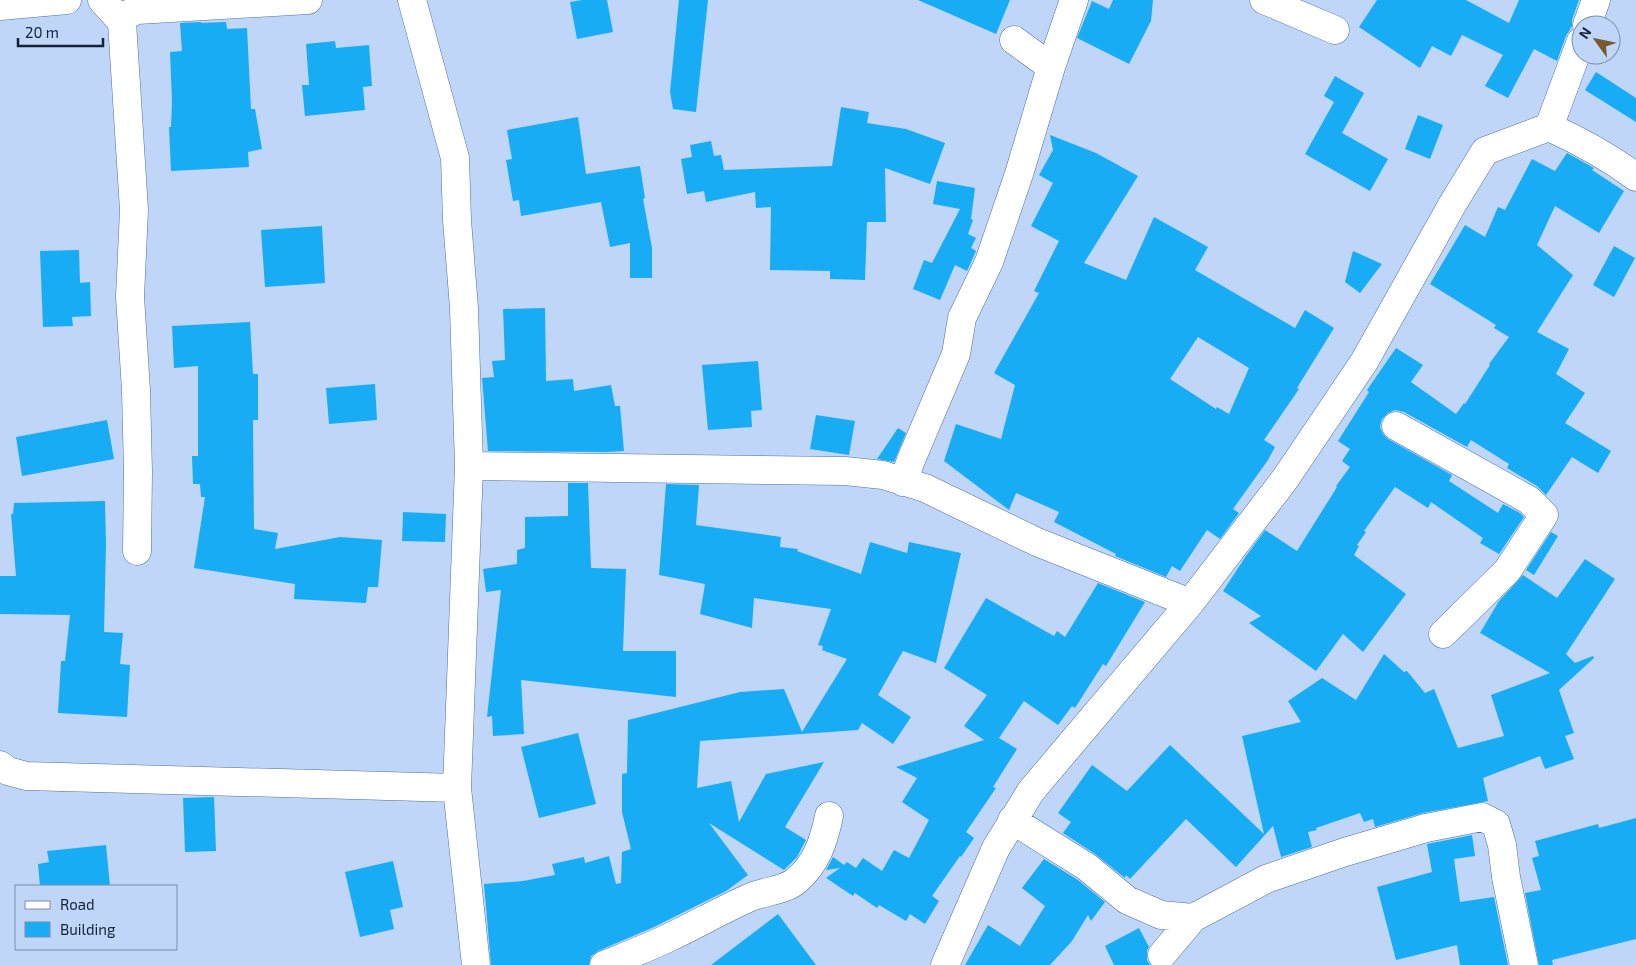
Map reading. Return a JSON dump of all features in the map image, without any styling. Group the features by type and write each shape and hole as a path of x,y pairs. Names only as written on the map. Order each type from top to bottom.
{"street":[{"path":"0,6 67,0"},
{"path":"102,0 122,22"},
{"path":"137,551 136,390 130,297 134,210 122,22 126,16 137,10 308,0"},
{"path":"412,0 455,158 457,220 464,308 469,466 457,788 476,965"},
{"path":"903,482 956,354 962,318 989,262 1019,174 1051,66 1074,0"},
{"path":"1264,0 1337,33 1324,8 1324,0"},
{"path":"1591,15 1596,0"},
{"path":"1014,40 1051,66"},
{"path":"1549,127 1572,65"},
{"path":"945,965 996,848 1031,791 1190,603 1285,479 1364,362 1452,204 1485,151 1549,127 1577,140 1636,178"},
{"path":"1396,426 1528,500 1544,514 1507,571 1443,634"},
{"path":"469,466 845,471 883,475 925,488 1037,542 1190,603"},
{"path":"0,765 8,771 26,776 113,780 195,780 457,788"},
{"path":"604,965 666,939 752,896 796,882 816,858 824,840 829,816"},
{"path":"1162,955 1193,918 1266,879 1345,852 1426,828 1482,817 1496,824 1502,845 1506,877 1524,965"},
{"path":"1012,820 1086,867 1127,900 1161,915 1193,918"}],"building":[{"path":"607,0 613,32 577,39 570,2"},
{"path":"679,0 708,0 696,112 673,109 670,92"},
{"path":"918,0 1010,0 996,34"},
{"path":"1113,0 1153,0 1151,21 1129,64 1077,38 1092,1 1109,9"},
{"path":"1377,0 1466,0 1509,23 1519,0 1579,0 1574,15 1571,15 1571,28 1557,61 1534,49 1508,98 1485,86 1503,55 1462,35 1451,56 1432,46 1420,68 1359,27"},
{"path":"226,22 227,29 247,28 251,109 255,109 262,149 248,152 249,167 171,171 169,127 171,127 172,101 170,52 182,51 180,23"},
{"path":"335,41 336,48 369,45 372,86 363,87 365,110 305,116 302,85 309,85 306,44"},
{"path":"1596,72 1636,98 1636,122 1585,90"},
{"path":"1335,76 1364,93 1342,133 1388,159 1370,191 1305,154 1334,102 1324,96"},
{"path":"841,107 869,112 867,123 906,129 945,143 930,184 885,168 886,222 867,222 865,280 830,279 830,271 770,270 771,207 756,208 755,192 706,202 704,191 687,194 681,159 692,157 690,145 711,141 714,156 721,155 724,170 832,166"},
{"path":"1418,115 1443,125 1430,159 1405,149"},
{"path":"578,117 586,174 640,166 645,198 643,199 652,248 652,278 630,278 630,243 610,247 601,202 521,216 519,200 513,201 506,160 512,159 507,130"},
{"path":"1050,135 1096,153 1138,176 1084,263 1126,280 1154,217 1208,247 1195,270 1295,328 1305,310 1334,328 1297,388 1299,389 1264,440 1275,447 1233,509 1239,513 1220,539 1207,530 1180,571 1172,566 1166,577 1115,556 1116,554 1054,522 1059,512 1016,493 1009,510 944,461 956,424 1001,439 1015,385 994,373 1039,293 1034,291 1059,241 1031,226 1053,183 1039,175 1053,150","holes":["1198,337 1249,368 1229,414 1217,407 1216,409 1170,379"]},
{"path":"1567,153 1594,168 1592,170 1624,191 1599,233 1555,206 1537,245 1573,275 1537,332 1569,349 1556,374 1585,393 1565,423 1611,451 1598,473 1572,457 1546,495 1537,486 1507,468 1509,464 1471,440 1467,447 1404,412 1395,410 1388,413 1382,419 1380,427 1388,439 1452,475 1449,481 1498,513 1503,504 1524,517 1499,554 1480,543 1483,538 1431,502 1428,508 1395,487 1364,531 1366,532 1357,545 1359,546 1354,555 1406,594 1363,652 1343,634 1316,671 1249,623 1261,616 1223,591 1265,530 1297,551 1336,486 1350,467 1342,461 1350,449 1338,441 1369,392 1367,390 1396,348 1423,365 1411,382 1456,414 1465,404 1489,364 1509,337 1494,328 1496,325 1430,284 1465,225 1485,237 1498,207 1505,210 1532,159 1555,171"},
{"path":"937,181 975,188 971,219 973,220 968,234 976,238 971,248 976,251 967,271 955,265 940,300 913,289 924,260 932,263 960,209 933,204"},
{"path":"322,226 325,283 265,287 261,230"},
{"path":"1614,246 1635,258 1614,297 1593,285"},
{"path":"79,250 80,283 90,282 91,316 72,317 73,326 43,327 40,251"},
{"path":"1353,251 1382,264 1360,293 1345,282"},
{"path":"545,308 546,381 573,379 574,391 611,385 615,406 620,406 624,451 488,451 482,378 494,377 492,361 505,360 503,309"},
{"path":"250,322 253,374 258,374 258,420 253,420 254,529 278,533 275,549 340,537 382,540 378,587 368,587 366,603 294,599 295,584 194,568 205,497 201,497 200,484 193,484 192,456 198,456 198,366 174,368 172,326"},
{"path":"758,361 762,410 751,411 752,427 708,430 702,365"},
{"path":"375,384 377,420 329,424 326,388"},
{"path":"816,415 855,421 849,455 810,449"},
{"path":"107,420 114,459 22,476 16,437"},
{"path":"898,428 906,433 894,462 877,459"},
{"path":"568,483 588,483 591,568 626,569 623,651 676,651 676,697 521,680 524,734 493,736 492,716 487,717 501,590 486,592 483,569 517,564 517,550 525,548 525,517 568,516"},
{"path":"666,484 699,485 696,525 781,537 780,547 798,549 797,551 861,574 870,542 907,553 909,542 961,553 936,663 903,651 878,695 911,717 893,744 862,723 858,730 700,741 697,788 731,781 739,822 766,774 824,762 785,827 806,840 797,857 784,870 709,823 748,875 726,891 654,927 598,951 591,956 589,965 491,965 484,884 523,881 555,875 552,864 584,857 585,863 609,856 616,884 621,883 622,852 631,849 622,812 622,774 627,773 628,720 740,692 784,689 802,732 847,659 822,650 823,646 818,645 831,609 754,598 752,628 700,614 705,584 659,575"},
{"path":"105,501 104,632 123,633 120,664 130,665 127,717 58,713 61,661 65,661 70,615 0,614 0,576 16,576 11,514 13,514 14,503"},
{"path":"403,512 446,514 445,542 402,541"},
{"path":"1551,532 1558,536 1534,575 1526,570"},
{"path":"1585,559 1615,579 1566,654 1575,663 1593,656 1594,658 1559,690 1574,733 1565,736 1574,759 1545,769 1540,756 1483,778 1488,801 1423,813 1375,827 1373,819 1364,822 1360,813 1308,832 1312,847 1281,857 1273,826 1236,867 1186,819 1130,879 1126,875 1125,878 1095,854 1063,833 1071,822 1058,813 1092,765 1127,791 1170,745 1264,834 1242,736 1301,722 1288,701 1322,678 1356,700 1384,654 1404,672 1407,671 1425,693 1434,689 1458,748 1504,736 1491,695 1550,673 1480,633 1499,601 1523,575 1557,598"},
{"path":"1098,583 1145,602 1106,666 1103,664 1075,708 1072,706 1058,725 1024,701 999,738 1017,749 993,787 996,788 966,832 974,838 932,896 939,901 925,924 910,914 906,921 879,905 877,908 855,893 853,896 826,878 840,868 826,870 833,857 844,865 847,862 856,868 863,858 882,871 894,850 909,858 929,820 902,802 917,778 896,767 984,740 964,726 987,695 944,668 986,598 1054,636 1057,631 1065,637"},
{"path":"578,733 596,804 539,818 521,747"},
{"path":"214,797 216,851 185,852 183,798"},
{"path":"1636,818 1636,939 1552,960 1553,965 1539,965 1525,893 1541,890 1532,858 1539,856 1535,841 1598,824 1599,828"},
{"path":"1472,835 1475,856 1454,859 1460,902 1494,897 1508,965 1460,965 1457,945 1396,960 1377,887 1432,872 1427,844"},
{"path":"106,845 110,885 40,885 38,864 49,862 47,851"},
{"path":"1044,859 1078,880 1105,902 1091,921 1088,915 1072,941 1050,965 965,965 988,925 1020,946 1045,906 1022,888"},
{"path":"393,861 403,907 390,910 394,929 360,937 345,872"},
{"path":"778,914 816,965 711,965"},
{"path":"1139,928 1149,947 1147,950 1147,960 1150,965 1114,965 1105,946"}]}
